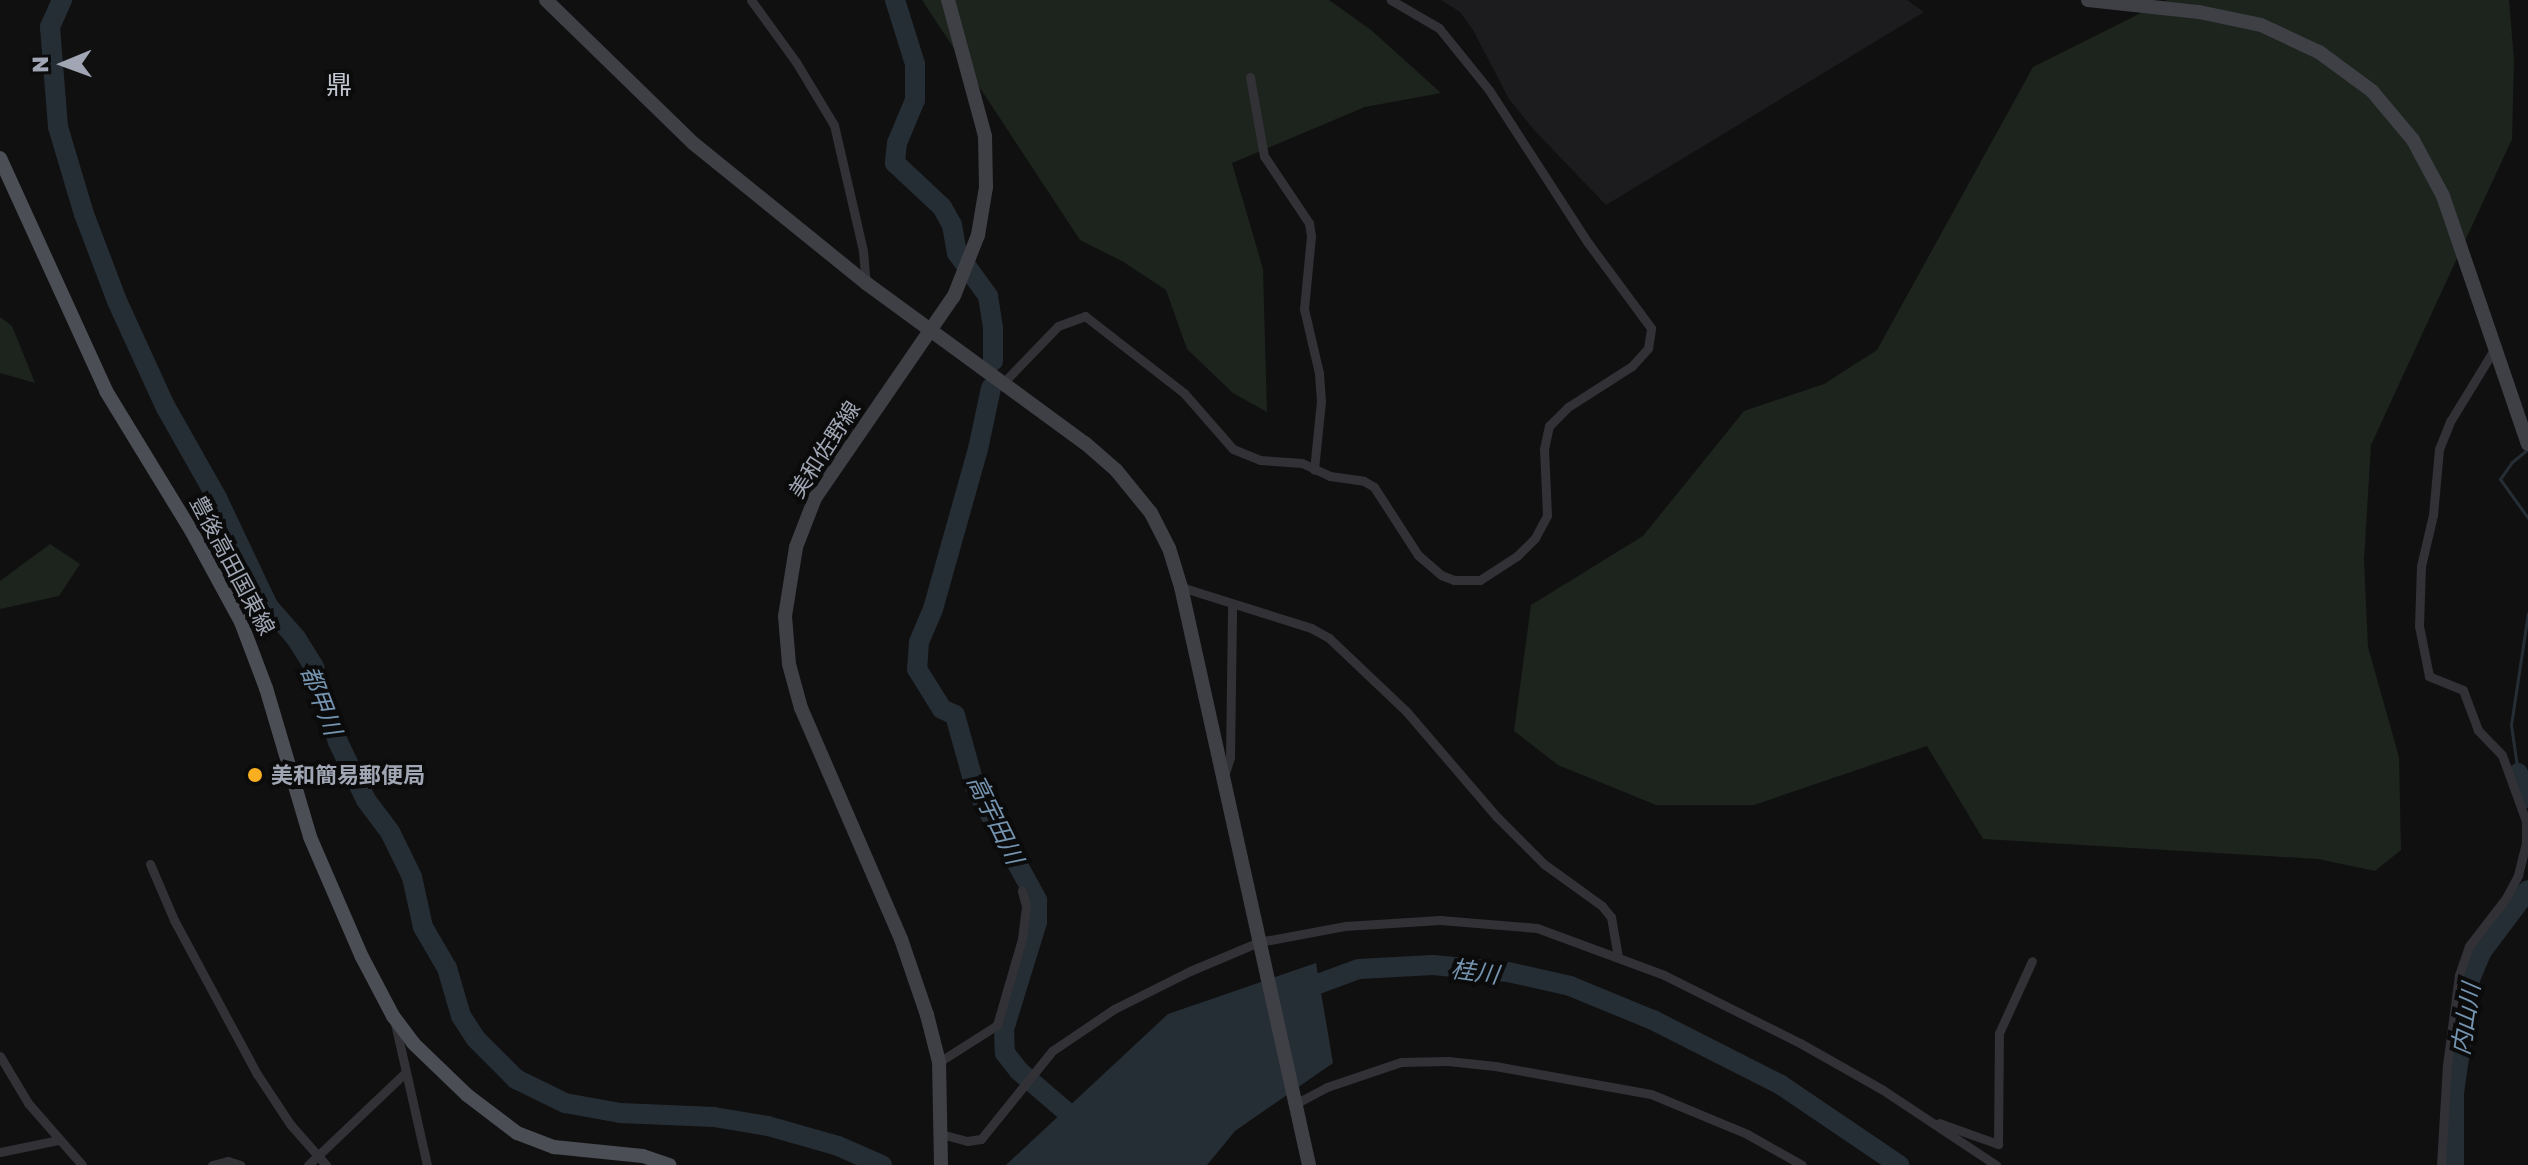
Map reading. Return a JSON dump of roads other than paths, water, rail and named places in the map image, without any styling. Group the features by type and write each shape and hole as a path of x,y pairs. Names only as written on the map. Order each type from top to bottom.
{"main road":[{"name":"豊後高田国東線","path":"0,158 106,391 192,532 241,622 262,676 310,837 362,957 393,1016 413,1043 467,1095 517,1133 554,1147 643,1156 669,1165"}],"street":[{"path":"546,0 693,143 866,283 1085,443 1128,482 1161,531 1181,587 1309,1165"},
{"path":"751,0 796,62 834,125 863,251 866,283"},
{"name":"美和佐野線","path":"941,1165 939,1062 916,977 801,708 789,664 785,616 796,547 815,498 932,330 964,277 984,211 985,136 948,0"},
{"path":"1003,383 1058,326 1085,316 1184,393 1233,449 1245,456 1302,463 1314,470 1364,481 1374,487 1407,541 1429,566 1454,580 1480,580 1517,556 1543,527 1549,502 1544,449 1549,426 1568,407 1632,366 1648,348 1652,338 1646,320 1588,243 1489,90 1439,28 1391,0"},
{"path":"2088,0 2199,12 2261,25 2319,52 2372,91 2413,140 2443,196 2527,443"},
{"path":"1250,77 1264,156 1309,223 1311,236 1304,309 1319,373 1321,401 1314,470"},
{"path":"2441,1165 2446,1077 2459,975 2469,946 2506,898 2518,875 2527,842 2526,821 2502,755 2478,730 2463,690 2429,676 2419,626 2421,566 2433,515 2439,449 2451,420 2495,348"},
{"path":"1181,587 1320,632 1346,654 1406,711 1525,845 1602,906 1611,917 1618,957"},
{"path":"1223,776 1230,757 1232,605"},
{"path":"150,864 174,920 257,1074 326,1165"},
{"path":"939,1062 997,1025 1022,939 1026,906 1022,891"},
{"path":"941,1138 981,1139 1027,1078 1070,1037 1164,983 1260,946 1386,921 1440,920 1537,928 1664,975 1800,1043 1996,1165"},
{"path":"1925,1118 1998,1144 1999,1033 2032,961"},
{"path":"393,1016 427,1165"},
{"path":"0,1056 28,1103 82,1165"},
{"path":"1294,1101 1401,1062 1448,1061 1495,1066 1651,1094 1747,1134 1802,1165"},
{"path":"308,1165 406,1072"},
{"path":"0,1152 58,1140"},
{"path":"212,1165 228,1161 240,1165"}],"waterway":[{"name":"都甲川","path":"62,0 50,27 58,127 84,214 117,301 165,406 217,498 268,606 296,638 314,667 338,742 366,800 390,832 412,877 423,927 447,968 461,1016 476,1039 516,1079 565,1103 620,1113 714,1117 768,1126 838,1146 882,1165"},
{"name":"高宇田川","path":"895,0 915,64 915,100 897,143 895,163 942,207 952,225 957,253 988,296 993,329 993,361"},
{"name":"高宇田川","path":"991,388 978,449 933,609 919,642 917,669 942,709 955,715 975,787 1037,900 1037,922 1004,1029 1005,1053 1019,1071 1084,1127"},
{"path":"2528,449 2512,462 2500,479 2528,518"},
{"path":"2518,773 2511,725 2528,613"},
{"name":"内山川","path":"2518,773 2528,798"},
{"name":"内山川","path":"2454,1165 2454,1093 2470,979 2482,951 2528,890"},
{"name":"桂川","path":"1296,992 1359,969 1433,965 1508,972 1570,986 1653,1020 1781,1085 1899,1165"}],"place":[{"name":"美和簡易郵便局","path":"255,775"}],"district":[{"name":"鼎","path":"339,85"}]}
